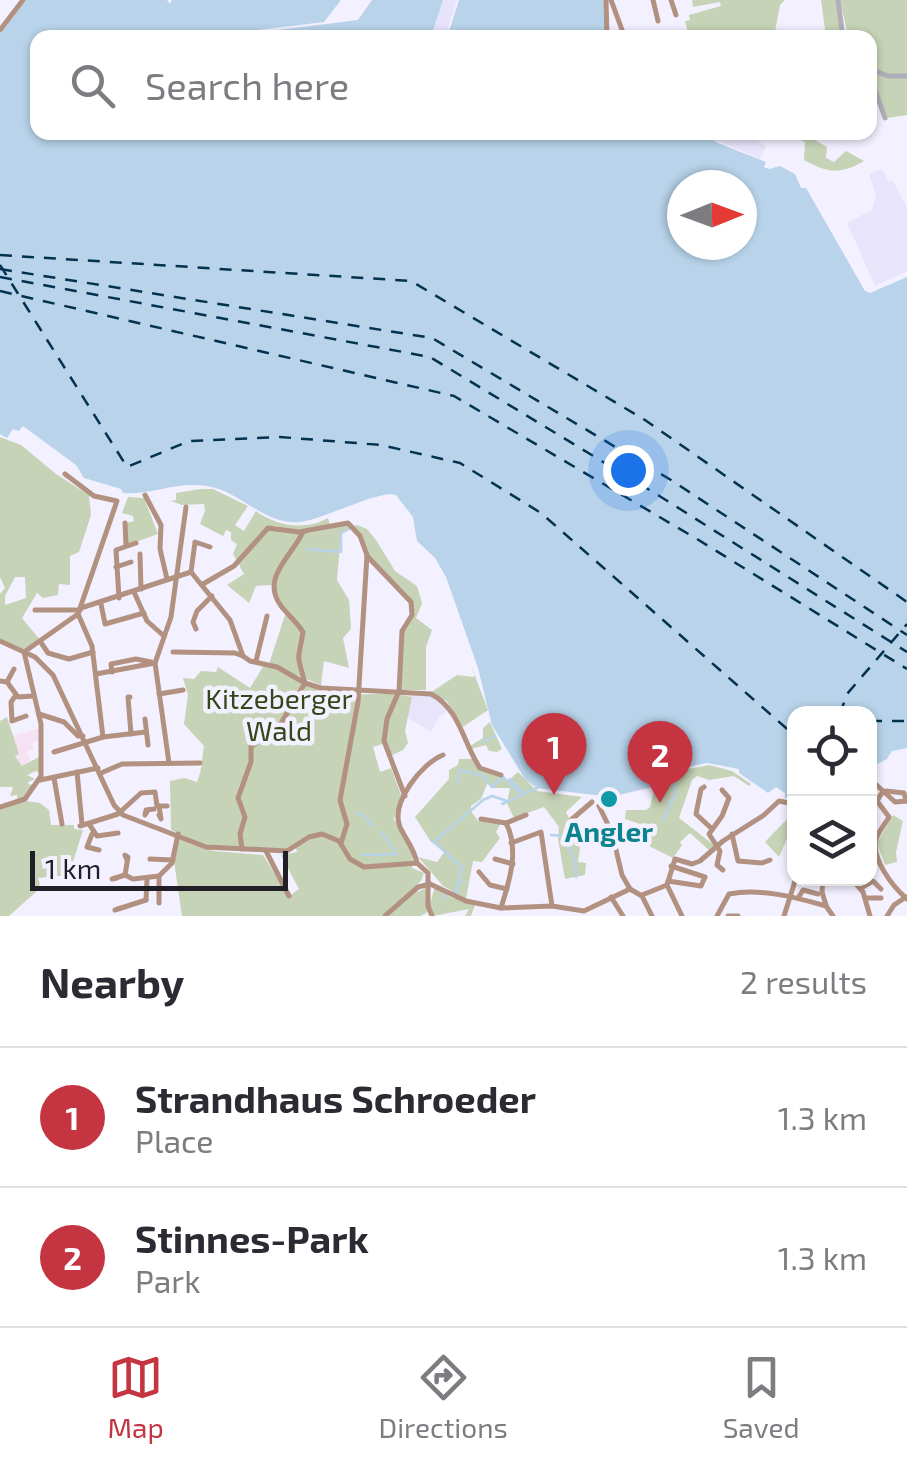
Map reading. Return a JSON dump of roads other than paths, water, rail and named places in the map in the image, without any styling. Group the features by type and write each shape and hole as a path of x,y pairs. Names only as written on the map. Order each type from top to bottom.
{"street":[{"path":"0,30 23,0"},
{"path":"607,30 609,0"},
{"path":"609,0 622,30"},
{"path":"653,0 658,21"},
{"path":"671,0 676,15"},
{"path":"65,474 94,496 118,500 80,611 93,652 103,737"},
{"path":"146,495 161,525 160,549 167,579"},
{"path":"169,764 154,663 171,616 186,506"},
{"path":"125,523 126,546"},
{"path":"203,584 234,566 268,528 303,532 348,523 354,528 367,555 411,602 412,615 401,637 399,691 387,719 384,741 405,796"},
{"path":"303,532 282,562 273,584 278,602 303,632 296,650 305,684"},
{"path":"191,572 195,542 210,547"},
{"path":"118,598 116,550 136,543"},
{"path":"140,554 138,590 144,614 164,636"},
{"path":"341,843 347,824 340,800 359,692 367,555"},
{"path":"116,567 132,562"},
{"path":"24,652 80,611 191,572"},
{"path":"191,572 230,620 239,653"},
{"path":"196,629 193,622 197,610 212,596"},
{"path":"101,604 106,624 144,614"},
{"path":"35,610 80,611"},
{"path":"256,663 256,648 266,616"},
{"path":"40,641 48,653 68,659 93,652"},
{"path":"0,642 24,652 51,671 120,813 206,847 291,850 317,835 331,836 350,858 364,867 417,864 428,872 428,906 432,916"},
{"path":"0,807 24,800 40,780 39,714 24,652"},
{"path":"173,652 239,653 256,663 277,666 305,684 359,692 425,692 444,702 454,714 478,765 486,772 500,775"},
{"path":"96,674 154,663"},
{"path":"14,669 4,682 16,696 32,696"},
{"path":"242,850 240,834 245,818 238,798 251,762 251,747 280,725 305,684"},
{"path":"159,694 183,690"},
{"path":"16,696 12,702 12,721 26,716"},
{"path":"130,697 131,734"},
{"path":"39,714 64,722 85,739"},
{"path":"145,719 148,745"},
{"path":"54,752 85,739 146,732"},
{"path":"417,864 412,844 399,822 405,796 423,767 443,755"},
{"path":"40,780 122,764 200,763"},
{"path":"77,772 84,825 92,834"},
{"path":"54,778 62,824"},
{"path":"877,786 882,791 904,793 907,801"},
{"path":"704,787 700,789 696,814 711,828"},
{"path":"718,846 710,839 711,828 719,822 729,798 722,790"},
{"path":"882,791 878,798 889,816 877,836 876,851 894,887 906,898 887,916"},
{"path":"84,825 120,813 140,792 156,792 157,810"},
{"path":"682,916 668,883 675,859 700,862 779,801 787,803"},
{"path":"571,820 592,802"},
{"path":"599,806 612,835 614,855 630,889 642,896 652,916"},
{"path":"482,820 506,823 526,814"},
{"path":"501,908 513,864 506,823"},
{"path":"511,844 541,832 552,906"},
{"path":"92,834 118,833"},
{"path":"92,834 88,846 98,850"},
{"path":"127,860 121,876 159,876 173,860 178,834"},
{"path":"732,834 738,861 770,860"},
{"path":"612,835 639,839"},
{"path":"718,846 717,865 722,870"},
{"path":"266,851 289,896"},
{"path":"494,858 513,864"},
{"path":"150,859 173,860"},
{"path":"642,896 668,883 702,886 705,877 671,866"},
{"path":"479,872 490,885 507,889"},
{"path":"120,908 146,900 161,904 159,876"},
{"path":"146,879 146,900"},
{"path":"870,916 861,888 873,882 881,889"},
{"path":"385,916 418,887 430,884 452,896 501,908 552,906 586,910 630,889"},
{"path":"795,897 796,886"},
{"path":"822,886 832,916"},
{"path":"784,916 803,890 818,894"},
{"path":"718,916 728,894 795,897 826,906"},
{"path":"612,898 623,916"},
{"path":"866,898 881,898"},
{"path":"562,908 562,916"},
{"path":"728,916 738,916"}],"water":[{"path":"26,0 167,0 170,4 172,0 341,0 324,22 258,30 30,30 30,140 714,140 766,162 764,167 780,166 795,174 865,291 870,293 907,277 907,748 892,751 877,764 877,706 787,706 787,798 776,787 768,793 739,773 739,769 707,763 688,767 656,786 611,797 537,788 525,779 492,725 478,668 446,577 435,558 417,541 413,517 396,495 378,496 311,520 287,522 207,486 123,493 121,489 84,478 76,465 23,426 19,431 13,429 7,438 0,434 0,34"},
{"path":"372,0 443,0 433,30 279,30 358,20"},
{"path":"459,0 605,0 606,30 450,30"}],"waterway":[{"path":"307,549 341,552 341,533 351,528"},
{"path":"483,742 495,736"},
{"path":"457,783 460,770 484,776 492,787 503,777 521,794"},
{"path":"510,779 522,791"},
{"path":"663,821 675,794 675,784"},
{"path":"502,804 537,788"},
{"path":"452,892 456,893 458,882 461,883 459,875 463,868 434,842 483,800 492,796 507,801"},
{"path":"357,813 366,817"},
{"path":"367,820 373,826"},
{"path":"381,832 395,851"},
{"path":"551,835 563,836 575,860 576,877"},
{"path":"362,855 397,854"}],"place":[{"name":"Strandhaus Schroeder","path":"554,795"},
{"name":"Angler","path":"609,799"},
{"name":"Stinnes-Park","path":"660,803"}],"park label":[{"name":"Kitzeberger Wald","path":"279,715"}]}
